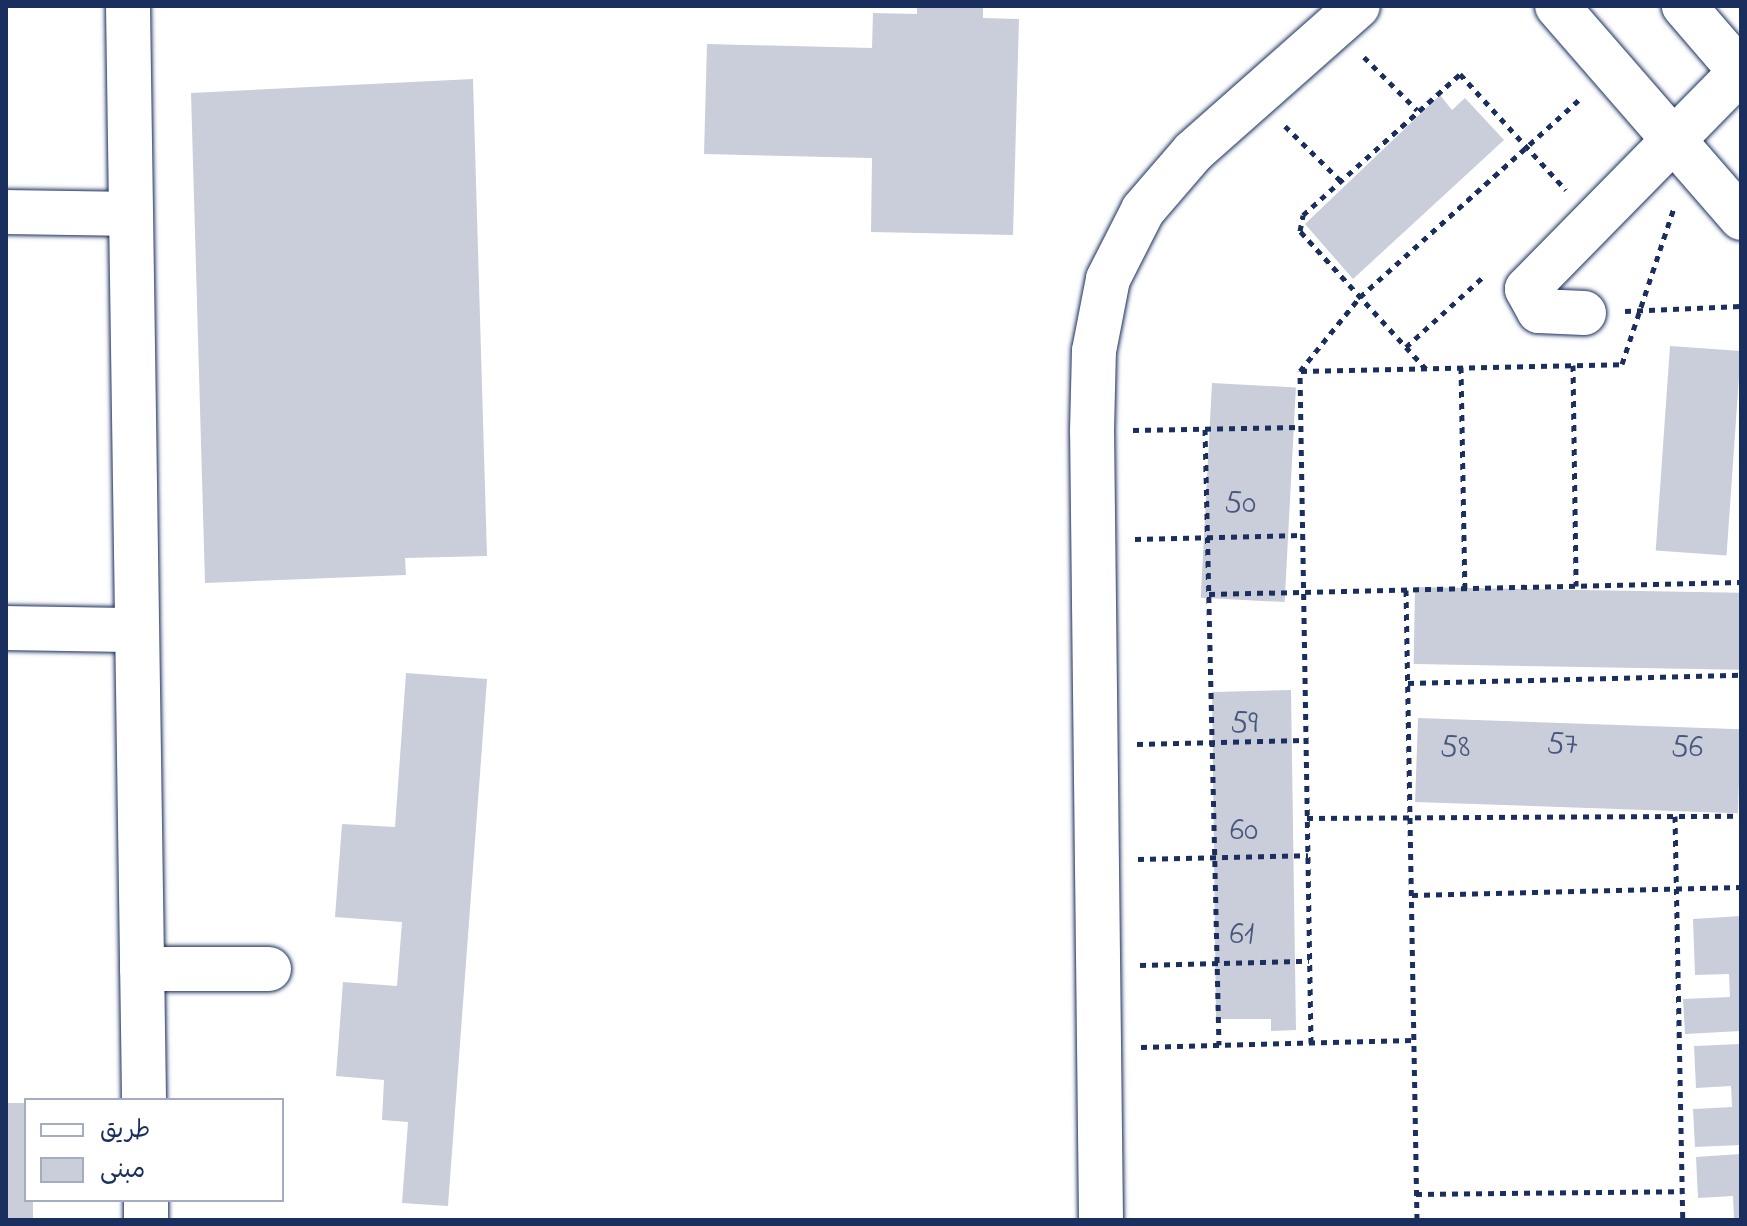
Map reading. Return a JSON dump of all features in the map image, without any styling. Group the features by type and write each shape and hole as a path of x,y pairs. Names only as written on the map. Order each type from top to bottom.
{"street":[{"path":"128,6 144,1098"},
{"path":"1557,6 1741,218"},
{"path":"1584,313 1539,311 1527,289 1735,77 1734,64 1684,6"},
{"path":"1101,1220 1092,431 1094,351 1108,279 1143,210 1255,97 1346,17"},
{"path":"6,212 131,214"},
{"path":"6,628 137,630"},
{"path":"142,969 269,969"}],"path":[{"path":"1346,17 1417,110"},
{"path":"1311,1043 1300,371 1360,297 1613,70"},
{"path":"1426,369 1300,231 1303,215 1460,74 1572,196"},
{"path":"1255,97 1341,181"},
{"path":"1584,313 1741,306"},
{"path":"1573,365 1576,586"},
{"path":"1461,367 1465,589"},
{"path":"1092,431 1301,427"},
{"path":"1205,429 1219,1045"},
{"path":"1094,540 1302,535"},
{"path":"1209,594 1741,582"},
{"path":"1406,590 1417,1220"},
{"path":"1408,683 1741,675"},
{"path":"1096,745 1305,740"},
{"path":"1675,816 1683,1220"},
{"path":"1307,818 1741,816"},
{"path":"1097,860 1308,855"},
{"path":"1412,895 1741,887"},
{"path":"1099,966 1309,961"},
{"path":"1100,1048 1413,1040"},
{"path":"1416,1194 1682,1191"}],"building":[{"path":"917,6 983,6 983,18 1019,19 1013,235 871,232 872,158 704,154 707,44 872,48 873,13 917,14"},
{"path":"473,79 487,556 405,558 406,575 205,583 191,93"},
{"path":"1440,95 1452,110 1465,98 1504,140 1353,279 1305,224"},
{"path":"1670,346 1741,351 1727,555 1656,551"},
{"path":"1212,383 1296,387 1285,602 1201,598"},
{"path":"1415,587 1741,593 1740,670 1414,664"},
{"path":"406,673 487,679 448,1206 402,1203 408,1122 382,1120 384,1080 336,1076 343,982 397,986 402,922 335,917 342,824 395,827"},
{"path":"1291,690 1296,1030 1271,1031 1271,1019 1216,1019 1212,692"},
{"path":"1418,718 1741,729 1738,813 1415,802"},
{"path":"1741,916 1741,1031 1685,1034 1683,999 1730,997 1729,974 1695,975 1693,919"},
{"path":"1741,1044 1741,1145 1695,1147 1693,1109 1732,1107 1731,1086 1696,1088 1694,1046"},
{"path":"6,1103 24,1103 24,1202 33,1202 33,1220 6,1220"},
{"path":"1741,1154 1741,1220 1734,1220 1733,1196 1698,1198 1696,1157"}]}
